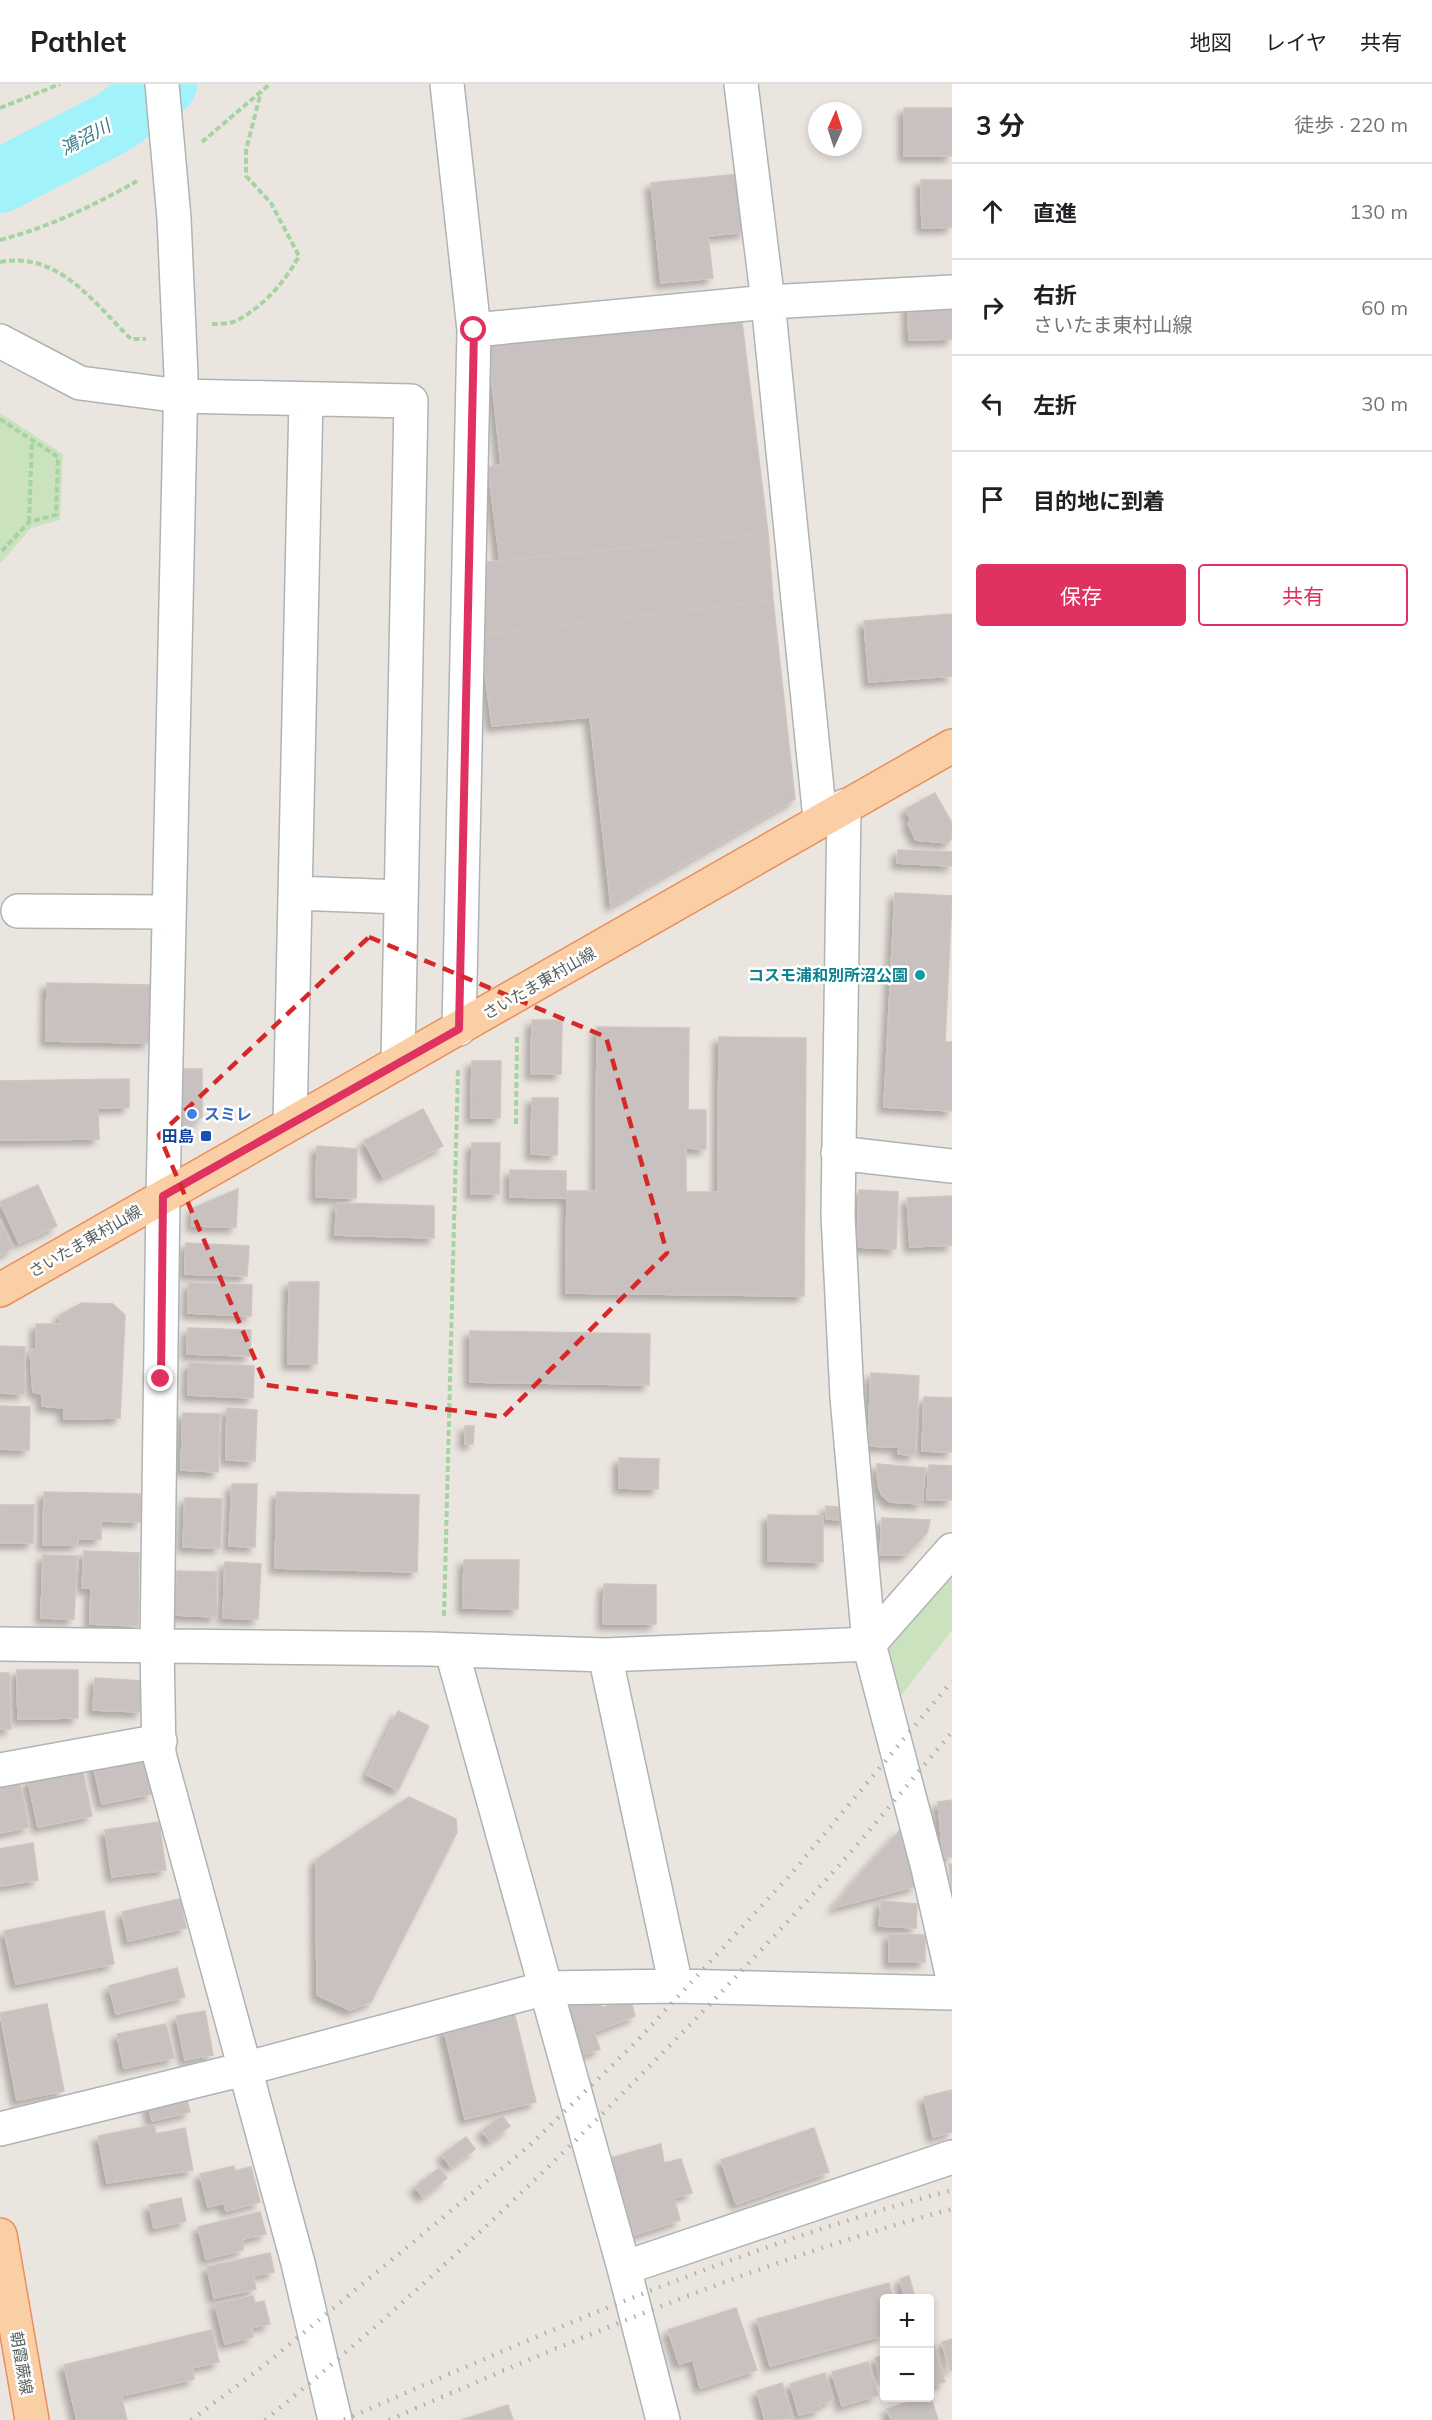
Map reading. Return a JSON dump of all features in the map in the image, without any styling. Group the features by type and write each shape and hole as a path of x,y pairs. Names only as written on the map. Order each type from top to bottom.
{"main road":[{"name":"さいたま東村山線","path":"0,1290 398,1061 459,1029 832,812 952,746"},
{"name":"朝霞蕨線","path":"0,2235 32,2420"}],"street":[{"path":"162,84 170,159 180,337 180,396 163,1196 157,1646 159,1754 298,2263 334,2420"},
{"path":"447,84 474,330 459,1029"},
{"path":"741,84 832,812 838,1215 847,1397 869,1644 928,1868 952,1974"},
{"path":"474,330 768,302 952,292"},
{"path":"0,341 80,383 180,396 411,401 398,1061"},
{"path":"290,1123 306,399"},
{"path":"295,893 401,897"},
{"path":"18,910 168,912"},
{"path":"838,1153 952,1166"},
{"path":"0,1644 605,1655 869,1644 952,1550"},
{"path":"452,1652 624,2268 663,2420"},
{"path":"605,1655 676,1986"},
{"path":"0,1770 160,1741"},
{"path":"0,2129 244,2069 546,1988 676,1986 952,1993"},
{"path":"624,2268 952,2157"}],"path":[{"path":"0,108 60,84"},
{"path":"0,240 29,232 89,208 147,176 170,159 204,142 270,84"},
{"path":"0,262 42,264 70,279 131,339 180,337 192,327 234,322 267,298 287,279 299,256 271,203 246,176 246,150 261,92"},
{"path":"0,419 58,457 56,515 29,522 0,553"},
{"path":"29,522 32,441"},
{"path":"516,1124 518,995"}],"highlighted area":[{"path":"369,937 606,1037 667,1253 503,1417 266,1385 159,1135"}],"green space":[{"path":"0,413 63,454 60,520 31,528 0,564"},
{"path":"952,1562 952,1630 894,1705 876,1647"}],"building":[{"path":"904,108 952,108 952,156 904,156"},
{"path":"739,174 745,232 708,236 713,278 661,283 651,183"},
{"path":"921,180 952,180 952,227 922,228"},
{"path":"952,303 952,339 909,340 908,304"},
{"path":"741,314 768,533 500,561 488,467 501,465 488,342"},
{"path":"768,533 773,600 480,635 486,562"},
{"path":"773,600 795,799 611,906 590,717 492,726 480,635"},
{"path":"952,614 952,676 869,682 864,621"},
{"path":"935,793 952,823 952,838 948,843 916,840 908,823 911,821 906,809"},
{"path":"898,850 952,852 952,866 897,863"},
{"name":"コスモ浦和別所沼公園","path":"895,893 952,896 945,1042 952,1042 952,1111 884,1107"},
{"path":"47,983 151,985 149,1043 46,1041"},
{"path":"532,1020 562,1020 561,1074 531,1074"},
{"path":"597,1027 689,1028 688,1110 706,1110 706,1149 686,1148 686,1192 718,1192 719,1037 806,1038 804,1296 566,1293 567,1191 596,1191"},
{"path":"472,1061 501,1061 500,1118 471,1118"},
{"path":"182,1069 202,1069 202,1117 182,1129"},
{"path":"129,1079 129,1107 98,1108 99,1139 0,1140 0,1081"},
{"path":"532,1098 558,1098 557,1155 531,1154"},
{"path":"423,1109 443,1146 383,1177 364,1141"},
{"path":"472,1143 500,1143 499,1194 471,1194"},
{"path":"317,1146 357,1149 356,1198 316,1197"},
{"path":"510,1170 566,1171 566,1198 510,1197"},
{"path":"38,1185 57,1226 19,1243 0,1202"},
{"path":"238,1189 236,1227 192,1226 193,1208"},
{"path":"859,1190 898,1192 896,1249 857,1247"},
{"path":"952,1196 952,1245 910,1247 907,1198"},
{"path":"337,1203 434,1206 434,1238 335,1235"},
{"path":"0,1220 13,1248 0,1255"},
{"path":"186,1243 249,1246 247,1276 185,1274"},
{"path":"289,1282 319,1282 317,1364 288,1364"},
{"path":"189,1283 252,1285 251,1316 188,1313"},
{"path":"82,1303 113,1304 125,1315 120,1418 64,1419 64,1408 42,1406 42,1394 33,1392 30,1350 36,1349 36,1324 60,1324 60,1315"},
{"path":"188,1328 251,1330 250,1356 187,1354"},
{"path":"470,1331 650,1334 649,1385 470,1382"},
{"path":"0,1346 25,1347 24,1394 0,1393"},
{"path":"189,1363 254,1366 253,1398 188,1395"},
{"path":"871,1373 919,1376 915,1455 898,1454 899,1447 868,1446"},
{"path":"924,1397 952,1398 952,1452 922,1451"},
{"path":"0,1406 30,1407 29,1450 0,1449"},
{"path":"227,1408 257,1410 255,1461 226,1460"},
{"path":"183,1413 220,1414 218,1472 181,1470"},
{"path":"465,1426 474,1426 473,1444 465,1444"},
{"path":"619,1458 659,1459 658,1489 619,1488"},
{"path":"877,1464 925,1468 922,1504 890,1502 882,1495 878,1485"},
{"path":"929,1465 952,1466 952,1500 927,1500"},
{"path":"232,1484 257,1484 255,1547 229,1546"},
{"path":"44,1492 141,1494 140,1522 101,1521 101,1539 78,1539 78,1545 43,1545"},
{"path":"277,1492 419,1495 417,1572 275,1568"},
{"path":"185,1498 222,1499 220,1548 183,1547"},
{"path":"0,1505 34,1505 33,1543 0,1543"},
{"path":"826,1506 848,1508 847,1520 826,1519"},
{"path":"768,1515 823,1516 823,1562 768,1561"},
{"path":"882,1518 930,1520 927,1533 906,1555 880,1555"},
{"path":"84,1551 139,1553 138,1626 90,1624 91,1588 82,1588"},
{"path":"43,1555 77,1556 74,1619 41,1618"},
{"path":"464,1560 519,1560 518,1609 463,1608"},
{"path":"225,1562 261,1564 258,1619 223,1618"},
{"path":"177,1571 217,1572 216,1617 175,1615"},
{"path":"604,1584 656,1585 656,1624 603,1624"},
{"path":"17,1670 78,1670 78,1718 18,1719"},
{"path":"0,1673 9,1673 11,1729 0,1729"},
{"path":"95,1678 143,1681 141,1712 93,1710"},
{"path":"398,1711 429,1726 398,1790 367,1775"},
{"path":"143,1754 152,1794 102,1804 93,1764"},
{"path":"82,1768 92,1816 38,1827 28,1780"},
{"path":"19,1780 29,1827 0,1833 0,1784"},
{"path":"409,1797 456,1819 457,1832 371,2002 350,2010 317,1995 316,1860"},
{"path":"952,1800 952,1857 943,1857 938,1802"},
{"path":"159,1822 166,1870 112,1877 105,1830"},
{"path":"900,1830 916,1886 833,1908 858,1877"},
{"path":"33,1843 38,1880 0,1886 0,1849"},
{"path":"949,1864 952,1864 952,1904"},
{"path":"180,1899 186,1928 128,1941 122,1912"},
{"path":"881,1901 917,1904 916,1928 879,1926"},
{"path":"104,1911 114,1964 16,1984 4,1931"},
{"path":"889,1934 925,1935 925,1962 889,1962"},
{"path":"177,1968 185,1997 116,2014 109,1986"},
{"path":"630,1998 635,2016 594,2032 600,2049 580,2056 563,2001 599,1999 602,2008"},
{"path":"47,2004 64,2091 17,2100 0,2013"},
{"path":"205,2011 213,2055 185,2060 176,2016"},
{"path":"514,2012 536,2102 465,2119 444,2029"},
{"path":"166,2024 174,2058 124,2068 117,2034"},
{"path":"952,2090 952,2132 933,2137 924,2097"},
{"path":"186,2096 190,2112 152,2121 148,2104"},
{"path":"502,2116 510,2126 490,2141 482,2131"},
{"path":"154,2125 156,2134 185,2128 193,2170 107,2183 98,2136"},
{"path":"814,2128 829,2172 736,2204 721,2160"},
{"path":"466,2137 475,2149 451,2167 442,2155"},
{"path":"661,2144 664,2163 681,2159 692,2193 674,2198 680,2220 634,2235 610,2158"},
{"path":"234,2166 235,2171 251,2167 260,2202 226,2211 224,2203 208,2207 200,2174"},
{"path":"439,2168 447,2178 423,2197 415,2187"},
{"path":"181,2198 186,2221 154,2228 149,2205"},
{"path":"260,2212 266,2234 243,2239 243,2250 206,2259 198,2227"},
{"path":"270,2253 274,2272 253,2276 256,2289 214,2298 207,2267"},
{"path":"909,2276 914,2294 904,2294 900,2279"},
{"path":"889,2283 892,2294 880,2294 880,2336 770,2366 757,2319"},
{"path":"253,2296 255,2303 264,2301 270,2324 251,2328 253,2337 225,2344 215,2304"},
{"path":"736,2308 757,2370 700,2388 693,2360 679,2364 668,2330"},
{"path":"212,2330 219,2362 192,2368 194,2379 121,2396 127,2420 77,2420 64,2365"},
{"path":"952,2339 952,2370 950,2371 942,2342"},
{"path":"934,2344 945,2382 934,2385"},
{"path":"880,2356 880,2376 875,2358"},
{"path":"868,2362 878,2395 842,2406 832,2372"},
{"path":"825,2373 833,2399 819,2405 820,2410 799,2415 790,2384"},
{"path":"782,2383 793,2418 765,2420 757,2391"},
{"path":"909,2402 932,2402 938,2420 891,2420 887,2409"},
{"path":"508,2405 513,2420 462,2420"}],"waterway":[{"name":"鴻沼川","path":"0,181 116,121 165,84"}],"railway":[{"path":"191,2420 261,2368 528,2147 637,2041 792,1873 952,1681"},
{"path":"265,2420 410,2296 617,2099 815,1892 952,1732"},
{"path":"344,2420 643,2293 796,2237 952,2190"},
{"path":"389,2420 667,2304 808,2253 952,2209"}],"place":[{"name":"コスモ浦和別所沼公園","path":"920,975"},
{"name":"スミレ","path":"192,1114"},
{"name":"田島","path":"206,1136"}],"route":[{"path":"161,1379 163,1196 398,1061 459,1029 474,330"}]}
